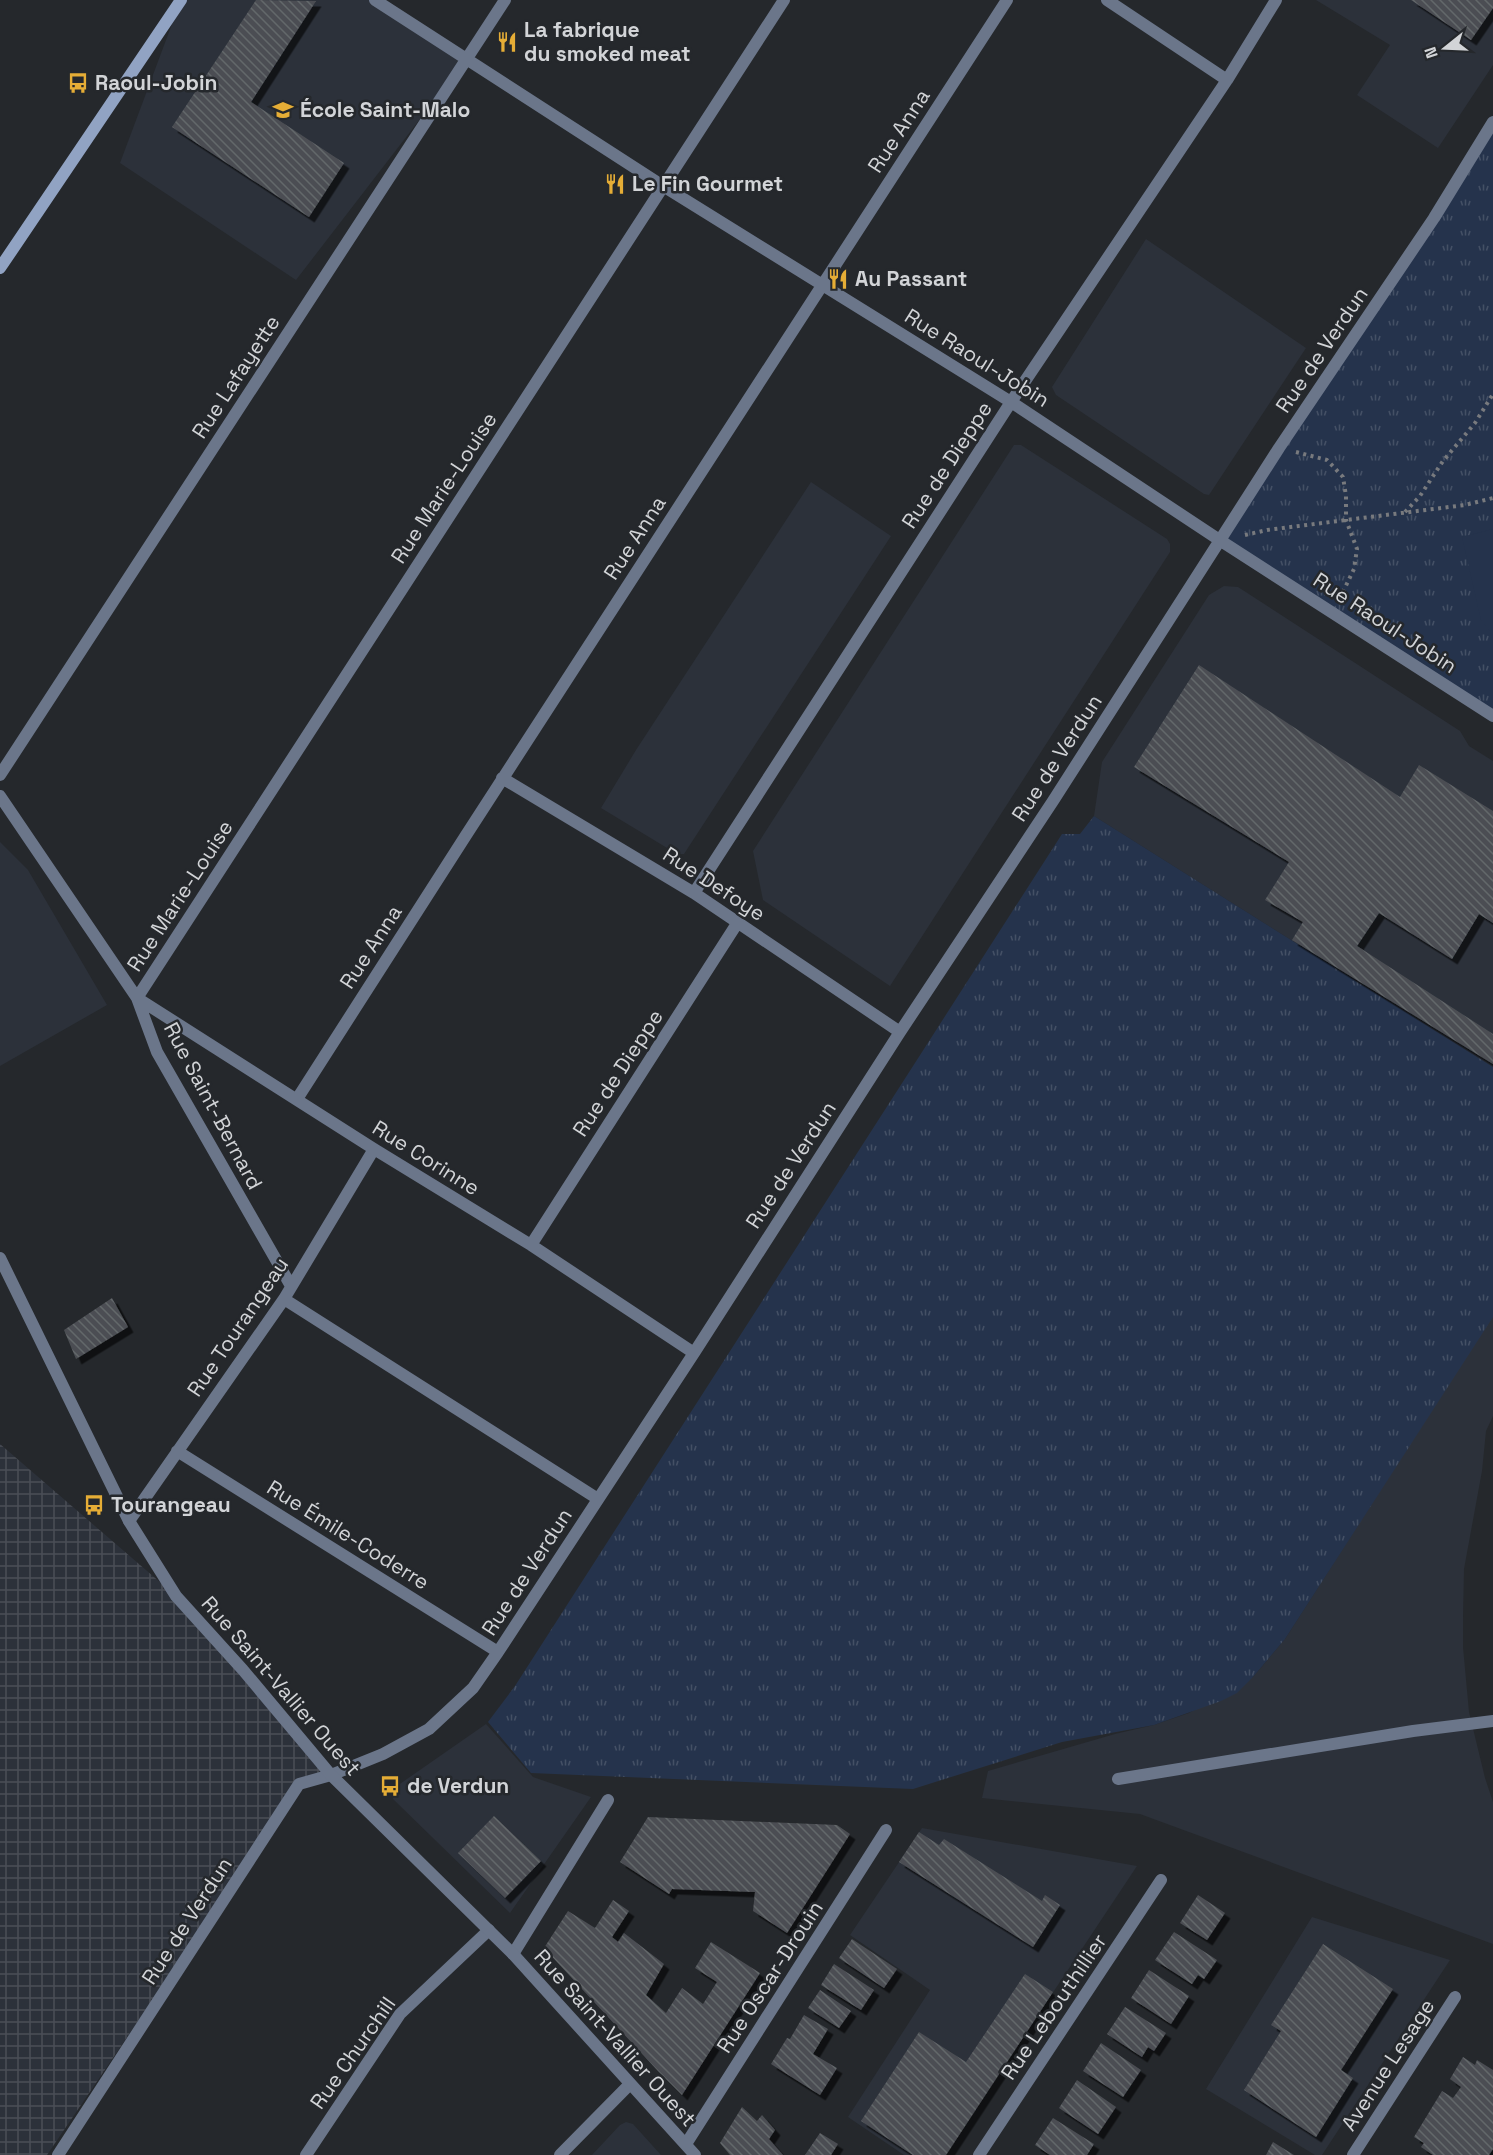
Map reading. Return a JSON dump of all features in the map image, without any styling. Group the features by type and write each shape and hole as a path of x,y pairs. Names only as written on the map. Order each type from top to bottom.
{"main road":[{"path":"0,268 178,1"}],"street":[{"name":"Rue Raoul-Jobin","path":"375,0 663,186 1011,402 1221,541 1493,716"},
{"name":"Rue Lafayette","path":"0,775 505,0"},
{"name":"Rue Marie-Louise","path":"137,998 784,0"},
{"name":"Rue Anna","path":"297,1099 502,778 1007,0"},
{"path":"1107,0 1227,80"},
{"name":"Rue de Dieppe","path":"694,893 1011,402 1227,80 1276,0"},
{"name":"Rue de Verdun","path":"58,2155 299,1784 331,1775 383,1754 429,1730 473,1688 1053,801 1279,448 1434,218 1493,122"},
{"name":"Rue Defoye","path":"502,778 694,893 900,1032"},
{"name":"Rue Saint-Bernard","path":"0,796 137,998 157,1052 291,1286"},
{"name":"Rue de Dieppe","path":"531,1245 738,922"},
{"name":"Rue Corinne","path":"137,998 374,1149 531,1245 694,1353"},
{"name":"Rue Tourangeau","path":"129,1521 284,1299 374,1149"},
{"name":"Rue Saint-Vallier Ouest","path":"0,1258 129,1521 176,1596 243,1670 331,1775 489,1929 696,2155"},
{"path":"284,1299 598,1499"},
{"name":"Rue Émile-Coderre","path":"177,1451 498,1652"},
{"path":"1118,1779 1401,1733 1493,1721"},
{"path":"513,1954 608,1800"},
{"name":"Rue Oscar-Drouin","path":"686,2144 886,1830"},
{"name":"Rue Lebouthillier","path":"978,2155 1161,1880"},
{"name":"Rue Churchill","path":"306,2155 400,2014 489,1929"},
{"name":"Avenue Lesage","path":"1353,2155 1455,1997"},
{"path":"560,2155 630,2084"}],"path":[{"path":"1405,513 1420,496 1443,461 1475,423 1493,394"},
{"path":"1279,448 1327,460 1343,477 1346,520 1357,549 1354,568 1346,588 1331,611"},
{"path":"1221,541 1267,530 1465,506 1493,498"}],"shaded area":[{"name":"École Saint-Malo","path":"181,0 375,0 467,58 296,280 120,163"},
{"path":"1316,0 1493,0 1493,65 1438,148 1357,95 1390,45"},
{"path":"1146,239 1306,348 1209,495 1204,494 1056,395 1052,387"},
{"path":"1014,445 1021,445 1167,539 1170,552 890,986 763,900 753,851"},
{"path":"811,482 891,536 684,854 677,854 601,808 636,750"},
{"path":"1224,586 1238,587 1460,731 1469,746 1493,761 1493,1067 1094,816 1102,762 1209,595"},
{"path":"0,842 28,870 107,1005 0,1066"},
{"path":"1493,1315 1493,1416 1486,1431 1482,1471 1464,1569 1463,1647 1469,1712 1493,1802 1493,1944 1140,1814 982,1798 988,1771 1154,1725 1189,1713 1253,1677 1285,1639"},
{"path":"0,1444 176,1596 331,1775 299,1784 47,2155 0,2155"},
{"path":"486,1724 533,1777 591,1797 510,1913 393,1799 394,1788"},
{"path":"922,1828 1137,1866 945,2155 904,2155 848,2117 930,1990 850,1935"},
{"path":"1312,1917 1450,1960 1322,2155 1315,2155 1206,2089"},
{"path":"626,2122 633,2124 661,2155 592,2155 620,2125"}],"green space":[{"path":"1493,122 1493,716 1221,541"},
{"path":"1493,529 1493,635 1481,620 1462,537"},
{"path":"1094,816 1493,1067 1493,1317 1285,1639 1237,1693 1221,1701 1154,1725 1062,1742 913,1789 531,1773 488,1722 515,1686 1062,834 1080,834"}],"building":[{"path":"256,0 316,1 251,102 344,163 309,217 172,127"},
{"path":"1411,0 1493,0 1493,8 1471,40"},
{"path":"1199,665 1400,797 1419,765 1493,811 1493,923 1479,914 1452,959 1379,913 1357,946 1493,1034 1493,1064 1292,940 1303,922 1265,900 1289,862 1134,767"},
{"path":"112,1298 128,1327 76,1359 64,1330"},
{"path":"494,1816 541,1861 505,1898 458,1853"},
{"path":"648,1817 837,1825 850,1834 787,1933 753,1911 755,1892 672,1889 669,1894 620,1862"},
{"path":"919,1832 939,1845 944,1839 1042,1901 1045,1895 1060,1905 1033,1947 899,1862"},
{"path":"1198,1895 1225,1913 1207,1940 1180,1923"},
{"path":"613,1900 629,1911 612,1937 618,1942 624,1933 664,1964 646,1995 666,2013 682,1988 703,2004 717,1982 695,1968 711,1942 760,1973 682,2095 544,1948 568,1911 595,1928"},
{"path":"1174,1932 1217,1960 1204,1979 1198,1975 1192,1984 1155,1960"},
{"path":"852,1939 897,1969 884,1988 839,1958"},
{"path":"1323,1944 1393,1989 1341,2070 1353,2078 1316,2137 1244,2090 1281,2031 1271,2025"},
{"path":"834,1964 874,1990 861,2010 821,1985"},
{"path":"1149,1970 1189,1996 1171,2024 1131,1998"},
{"path":"1025,1974 1053,1992 946,2155 913,2155 861,2121 919,2032 966,2062"},
{"path":"820,1990 851,2011 839,2028 808,2008"},
{"path":"1125,2007 1166,2033 1154,2051 1148,2047 1142,2057 1107,2034"},
{"path":"804,2015 828,2029 813,2054 837,2068 820,2095 771,2064"},
{"path":"1101,2043 1141,2070 1123,2097 1083,2071"},
{"path":"1463,2057 1475,2065 1477,2060 1493,2070 1493,2149 1489,2155 1433,2155 1421,2147 1424,2143 1414,2137 1442,2091 1453,2098 1461,2087 1450,2079"},
{"path":"1077,2080 1116,2107 1098,2134 1059,2108"},
{"path":"742,2107 757,2121 762,2115 775,2130 769,2139 783,2155 730,2155 720,2143"},
{"path":"1053,2118 1094,2144 1087,2155 1050,2155 1035,2145"},
{"path":"820,2133 838,2144 831,2155 805,2155"},
{"path":"1273,2142 1294,2155 1266,2155"}],"place":[{"name":"La fabrique du smoked meat","path":"507,42"},
{"name":"Raoul-Jobin","path":"78,83"},
{"name":"École Saint-Malo","path":"283,110"},
{"name":"Le Fin Gourmet","path":"615,184"},
{"name":"Au Passant","path":"838,279"},
{"name":"Tourangeau","path":"94,1505"},
{"name":"de Verdun","path":"390,1786"}]}
